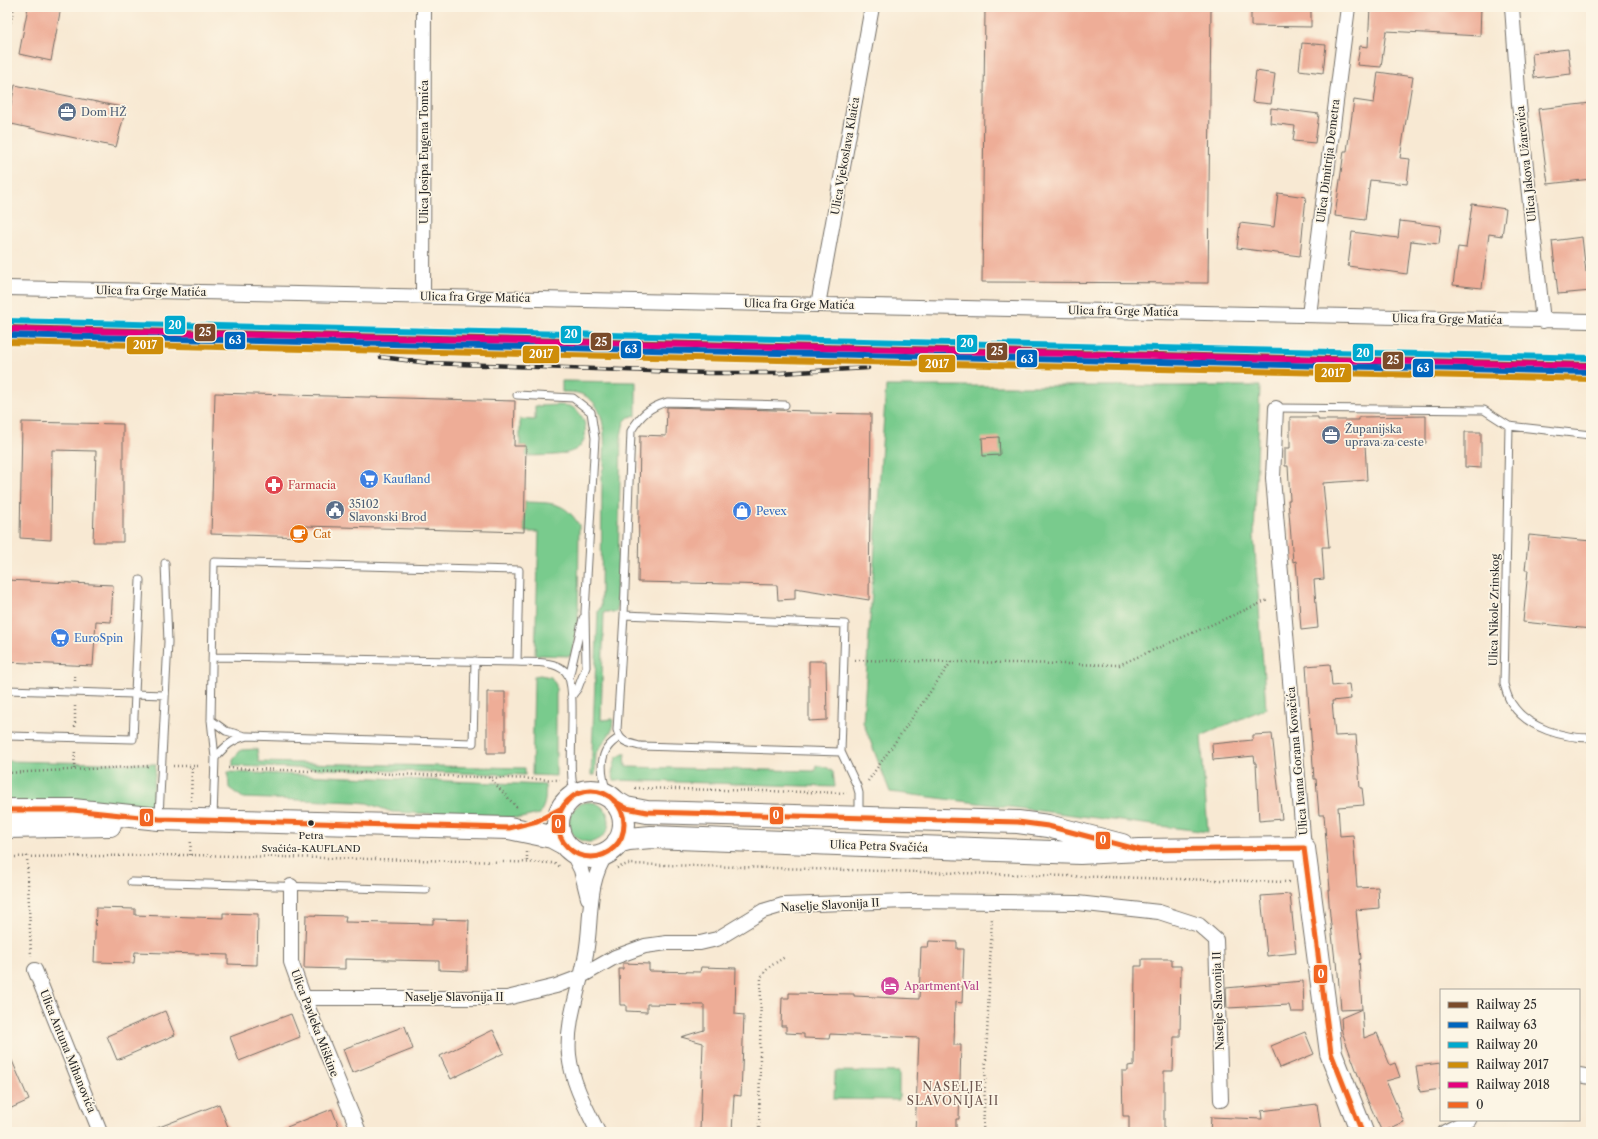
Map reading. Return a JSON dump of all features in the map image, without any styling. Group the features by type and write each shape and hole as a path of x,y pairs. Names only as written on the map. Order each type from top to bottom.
{"main road":[{"path":"7,810 73,810 158,819 213,821 516,820 527,825 540,821 570,794 597,792 611,798 620,810 624,821 623,832 614,854 589,857 567,854 546,835 516,820"},
{"path":"567,854 558,826 559,817 570,794"},
{"name":"Ulica Petra Svačića","path":"611,798 626,808 647,812 1018,822 1048,826 1140,850"},
{"path":"7,827 106,825 158,819"},
{"name":"Ulica Petra Svačića","path":"614,854 629,839 651,837 1080,853 1140,850 1304,848"},
{"name":"Ulica Ivana Gorana Kovačića","path":"1304,848 1331,1053 1362,1132"}],"street":[{"name":"Ulica Josipa Eugena Tomića","path":"423,296 424,7"},
{"name":"Ulica Vjekoslava Klaića","path":"818,305 872,7"},
{"name":"Ulica Dimitrija Demetra","path":"1309,315 1348,7"},
{"name":"Ulica Jakova Užarevića","path":"1512,7 1519,104 1543,321"},
{"name":"Ulica fra Grge Matića","path":"7,288 1591,321"},
{"name":"Ulica Ivana Gorana Kovačića","path":"1276,408 1274,478 1304,848"},
{"path":"567,854 584,879 590,910"},
{"path":"598,1132 582,1100 570,1056 571,1015 589,936 590,910 595,874 614,854"},
{"name":"Ulica Pavleka Miškine","path":"291,886 291,962 304,998 359,1132"},
{"name":"Naselje Slavonija II","path":"304,998 507,998 556,986 580,977 615,958 645,946 667,943 700,943 717,939 763,911 783,906 909,902 1077,903 1159,912 1199,925 1216,940 1222,1100"},
{"name":"Ulica Antuna Mihanovića","path":"35,970 100,1132"},
{"path":"1580,1075 1591,1077"},
{"path":"1445,1132 1467,1121"}],"lane":[{"path":"517,395 573,398 591,412 595,438 585,612 586,667 578,688 571,697"},
{"path":"619,738 617,722 624,615 631,431 639,418 654,406 667,402 786,405"},
{"path":"1276,408 1484,410 1509,426 1591,435"},
{"name":"Ulica Nikole Zrinskog","path":"1509,426 1504,684 1512,704 1534,725 1576,738 1591,738"},
{"path":"158,819 168,642 165,562"},
{"path":"213,821 215,758 211,720 214,657 214,562 519,570 517,662"},
{"path":"7,736 133,739 140,580"},
{"path":"570,794 571,697 569,678 585,612"},
{"path":"624,615 844,624 841,752 859,793 858,817"},
{"path":"214,657 547,663 565,671 569,678"},
{"path":"211,720 226,731 247,736 473,743 475,661"},
{"path":"7,690 165,695"},
{"path":"215,758 238,738 247,736"},
{"path":"619,738 626,742 640,746 841,752"},
{"path":"611,798 602,773 604,754 608,746 619,738"},
{"path":"131,882 426,890"}],"path":[{"path":"7,38 14,7"},
{"path":"843,660 1119,665 1283,594"},
{"path":"611,798 627,788 859,793 951,662"},
{"path":"74,769 75,674"},
{"path":"191,802 192,766"},
{"path":"7,773 74,769 201,766"},
{"path":"228,768 489,777 570,794"},
{"path":"489,777 516,820"},
{"path":"190,854 191,838"},
{"path":"7,857 190,854 553,863 567,854"},
{"path":"614,854 628,864 1308,882"},
{"path":"26,856 31,956 35,970"},
{"path":"983,1132 992,902"},
{"path":"759,1132 761,977 769,967 785,957"}],"green space":[{"path":"562,381 636,382 636,416 629,417 624,422 621,436 617,612 604,612 601,720 613,719 612,730 596,754 595,775 591,775 598,611 601,607 602,471 604,467 604,436 601,415 596,406 590,399 581,394 574,392 562,392"},
{"path":"886,386 1260,386 1254,536 1266,708 1201,736 1208,832 890,792 863,722"},
{"path":"565,405 575,409 580,414 585,426 584,440 580,446 575,450 564,454 526,456 526,446 520,446 520,419 535,420 535,406"},
{"path":"525,502 550,503 563,507 574,517 579,525 578,623 571,656 535,655 539,532 524,532"},
{"path":"540,675 551,677 556,685 556,776 532,775 534,676"},
{"path":"257,749 259,762 525,768 525,775 233,766 233,759 241,750"},
{"path":"625,753 626,767 815,771 816,765 828,768 833,772 835,787 614,780 612,773 616,758"},
{"path":"7,761 156,764 152,804 139,808 7,804"},
{"path":"228,772 545,785 545,797 543,807 539,814 521,818 392,812 367,803 243,798 229,788"},
{"path":"585,802 593,802 600,805 606,811 609,822 606,833 600,839 593,842 585,842 578,839 572,833 569,826 569,818 572,811 578,805"},
{"path":"835,1071 899,1072 899,1100 834,1099"}],"building":[{"path":"28,7 61,7 51,61 19,54"},
{"path":"985,7 1211,8 1208,283 982,282"},
{"path":"1251,7 1311,7 1311,27 1251,26"},
{"path":"1370,7 1481,7 1480,36 1386,31 1381,67 1357,65 1360,46 1368,47"},
{"path":"1302,43 1326,45 1323,73 1299,70"},
{"path":"1568,49 1571,74 1534,78 1532,53"},
{"path":"1256,71 1275,74 1271,104 1252,102"},
{"path":"1378,72 1413,77 1400,158 1410,159 1407,184 1370,180 1365,220 1335,216 1344,151 1347,151 1354,100 1374,103"},
{"name":"Dom HŽ","path":"15,85 126,108 116,147 7,123"},
{"path":"1591,103 1591,179 1548,184 1538,109"},
{"path":"1271,108 1319,114 1315,143 1293,141 1295,126 1270,123"},
{"path":"1278,193 1306,197 1300,256 1237,248 1240,223 1274,227"},
{"path":"1472,204 1506,209 1502,236 1489,234 1482,288 1453,285 1458,247 1466,248"},
{"path":"1400,221 1441,226 1439,244 1411,241 1407,274 1348,266 1352,232 1398,238"},
{"path":"1582,237 1586,272 1591,271 1591,291 1558,294 1552,241"},
{"name":"Kaufland","path":"215,393 515,401 514,446 526,446 524,532 304,526 304,537 211,534"},
{"path":"667,407 871,414 869,600 795,588 795,599 778,600 777,585 638,582 640,435 666,436"},
{"path":"1426,416 1426,443 1365,444 1367,480 1323,483 1329,547 1322,547 1324,579 1314,580 1318,628 1301,630 1296,561 1293,562 1288,500 1290,500 1288,466 1285,466 1285,448 1290,448 1290,417 1318,417 1318,420 1359,420 1359,417"},
{"path":"22,422 123,424 123,542 93,542 96,451 52,450 51,540 20,538"},
{"path":"1465,432 1481,432 1481,468 1465,467"},
{"path":"999,437 1000,455 983,456 982,438"},
{"path":"1529,535 1591,541 1591,629 1523,622 1528,570 1525,570"},
{"path":"7,580 113,585 111,622 96,621 93,666 7,662"},
{"path":"809,661 826,661 827,720 809,721"},
{"path":"1330,664 1332,686 1349,684 1351,699 1332,701 1335,736 1356,735 1360,788 1362,788 1364,805 1338,807 1340,836 1353,835 1357,888 1378,887 1379,908 1356,910 1361,959 1359,959 1362,1009 1341,1010 1337,961 1335,961 1330,916 1328,890 1330,890 1324,815 1319,815 1316,779 1314,779 1306,666"},
{"path":"487,692 505,692 505,753 487,753"},
{"path":"1272,734 1282,819 1259,821 1256,763 1254,756 1213,760 1212,744 1253,740 1253,735"},
{"path":"1290,894 1296,953 1267,956 1261,896"},
{"path":"96,908 135,909 135,915 223,918 223,913 258,914 257,965 228,964 228,955 135,952 134,963 94,962"},
{"path":"306,915 346,916 345,922 433,924 433,919 469,920 467,971 439,970 439,961 345,959 345,969 304,968"},
{"path":"929,941 957,942 957,949 964,949 962,1003 955,1002 954,1045 961,1045 959,1119 956,1119 956,1132 915,1132 919,1038 830,1034 829,1039 804,1038 804,1034 786,1033 786,1026 781,1026 782,998 789,998 789,993 854,994 854,996 919,999 921,947 928,947"},
{"path":"1142,959 1172,959 1172,966 1181,966 1180,1037 1174,1037 1173,1071 1164,1071 1164,1132 1129,1132 1129,1116 1123,1116 1122,1071 1128,1071 1128,1066 1134,1065 1135,966 1142,966"},
{"path":"623,963 649,964 649,971 700,972 701,967 736,968 735,1014 744,1015 741,1096 734,1095 732,1132 700,1132 703,1043 681,1037 704,1030 704,1005 647,1004 647,1012 626,1011 626,1005 620,1005 619,969 623,969"},
{"path":"1303,981 1304,1012 1291,1012 1289,1005 1227,1008 1226,988"},
{"path":"1362,1009 1364,1038 1377,1033 1390,1065 1395,1063 1400,1077 1386,1081 1404,1122 1382,1132 1367,1099 1342,1032 1341,1018"},
{"path":"165,1011 175,1035 117,1060 107,1036"},
{"path":"291,1014 300,1037 239,1061 230,1037"},
{"path":"405,1026 413,1049 352,1073 343,1049"},
{"path":"493,1030 504,1053 451,1079 440,1056"},
{"path":"1305,1032 1314,1054 1280,1068 1271,1046"},
{"path":"7,1049 29,1100 7,1110"},
{"path":"1440,1063 1440,1089 1420,1092 1416,1066"},
{"path":"219,1104 230,1132 149,1132 149,1131"},
{"path":"1317,1104 1321,1132 1210,1132 1211,1117 1262,1119 1261,1111"},
{"path":"332,1109 341,1132 277,1132 277,1131"}],"railway":[{"path":"219,333 300,345"},
{"path":"7,341 339,351 1591,380"},
{"path":"381,357 429,363 708,373 780,373 868,368"}],"rail line":[{"name":"20","path":"7,321 1591,358"},
{"name":"25","path":"7,328 1591,365"},
{"name":"2018","path":"7,329 1591,366"},
{"name":"63","path":"7,335 1591,372"},
{"name":"2017","path":"7,342 1591,379"}],"transit line":[{"name":"0","path":"591,791 603,794 614,801 621,812 624,824 621,836 614,847 603,854 591,857 579,854 568,847 561,836 558,824 561,812 568,801 579,794 591,791"},
{"name":"0","path":"614,801 626,808 647,812 1018,822 1048,826 1140,850 1304,848 1331,1053 1362,1132"},
{"name":"0","path":"7,810 73,810 159,819 509,828 537,821 562,808"}],"place":[{"name":"Dom HŽ","path":"67,112"},
{"name":"Županijska uprava za ceste","path":"1331,435"},
{"name":"Kaufland","path":"369,479"},
{"name":"Farmacia","path":"274,485"},
{"name":"35102 Slavonski Brod","path":"335,510"},
{"name":"Pevex","path":"742,511"},
{"name":"Cat","path":"299,534"},
{"name":"EuroSpin","path":"60,638"},
{"name":"Petra Svačića-KAUFLAND","path":"311,823"},
{"name":"Apartment Val","path":"890,986"}],"district":[{"name":"NASELJE SLAVONIJA II","path":"953,1093"}]}
